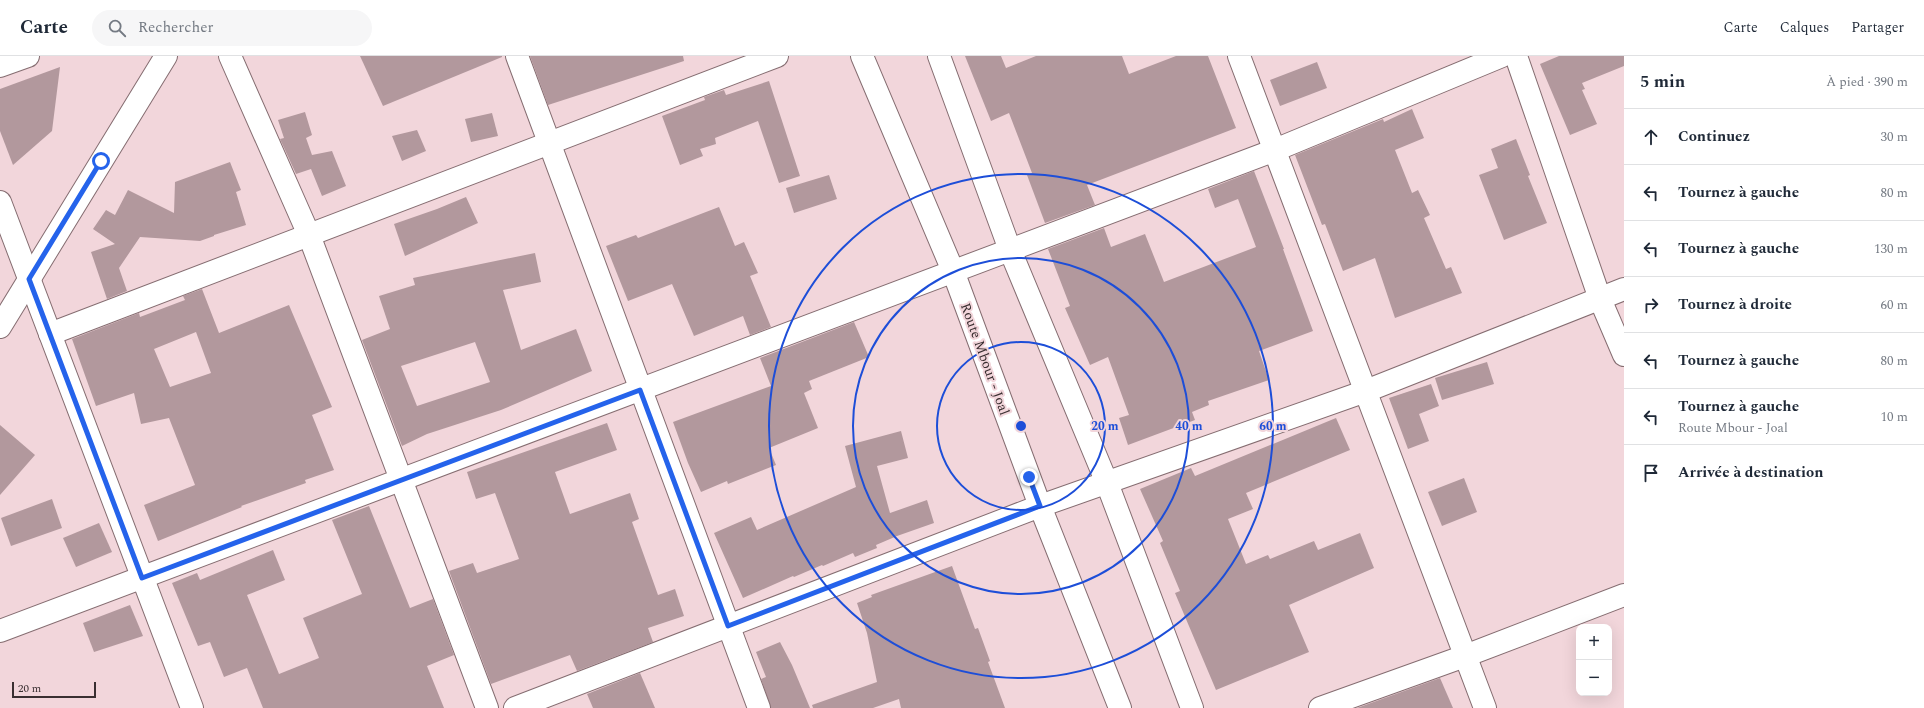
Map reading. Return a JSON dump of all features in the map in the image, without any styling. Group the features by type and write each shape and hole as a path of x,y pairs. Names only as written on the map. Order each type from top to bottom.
{"street":[{"path":"0,66 28,56"},
{"path":"0,327 166,56"},
{"path":"230,56 309,235 488,708"},
{"path":"517,56 759,708"},
{"path":"50,334 777,56"},
{"name":"Route Mbour - Joal","path":"862,56 953,271 1040,506 1120,708"},
{"path":"939,56 1010,250 1107,483 1192,708"},
{"path":"1239,56 1485,708"},
{"path":"0,631 1274,150 1502,56"},
{"path":"1516,56 1600,299 1624,355"},
{"path":"0,202 192,708"},
{"path":"515,708 1040,506 1366,391 1624,290"},
{"path":"1320,708 1465,656 1624,595"}],"building":[{"path":"360,56 502,56 502,57 383,106"},
{"path":"530,56 683,56 684,61 548,105"},
{"path":"965,56 1001,56 1006,68 1036,56 1122,56 1129,74 1176,56 1208,56 1236,128 1087,185 1095,205 1045,223 1027,175 1032,173 1009,113 991,121"},
{"path":"1559,56 1624,56 1624,66 1582,83 1585,89 1582,90 1597,124 1570,135 1540,64"},
{"path":"1317,62 1327,88 1280,106 1270,80"},
{"path":"60,67 52,131 13,165 0,131 0,89"},
{"path":"769,81 800,176 779,183 758,121 715,138 716,144 700,149 703,156 680,165 662,116 705,100 704,97 724,90 726,95"},
{"path":"1412,109 1424,138 1395,150 1412,193 1418,190 1430,215 1424,218 1446,269 1451,267 1462,293 1395,318 1375,258 1343,271 1325,224 1322,225 1295,155 1383,119 1384,122"},
{"path":"305,112 312,135 306,138 312,155 332,151 346,186 322,196 311,169 296,174 280,139 284,138 278,120"},
{"path":"492,113 498,136 471,142 465,119"},
{"path":"417,130 426,151 402,161 392,136"},
{"path":"1516,139 1530,175 1528,176 1547,223 1504,240 1479,175 1498,168 1491,149"},
{"path":"230,162 241,190 236,192 246,225 200,241 140,237 119,268 127,291 107,299 91,252 115,244 93,229 106,210 115,215 128,190 174,213 175,182"},
{"path":"1254,171 1313,331 1259,351 1269,380 1208,401 1209,405 1192,412 1195,420 1128,445 1119,418 1129,415 1108,357 1090,365 1065,308 1070,306 1048,249 1104,228 1111,247 1145,234 1164,282 1256,247 1238,199 1215,208 1208,189"},
{"path":"829,175 837,199 794,213 786,188"},
{"path":"466,197 478,223 405,256 394,224"},
{"path":"719,207 735,246 744,242 758,273 750,276 771,327 750,335 743,316 694,336 672,284 628,301 606,246 636,235 638,238"},
{"path":"535,253 541,282 503,290 521,350 576,329 592,371 501,410 427,434 402,446 362,340 390,329 379,296 415,285 413,278","holes":["475,342 490,382 417,406 401,366"]},
{"path":"202,289 219,333 289,305 332,407 312,415 334,470 305,480 306,483 241,506 242,507 158,541 144,505 195,485 169,418 141,424 134,393 96,406 72,339 139,313 140,317 185,300 183,296","holes":["196,332 211,373 170,387 154,349"]},
{"path":"854,322 869,357 809,381 812,389 804,393 818,428 769,448 776,465 728,484 727,481 701,492 688,463 673,422 771,386 760,358"},
{"path":"1487,362 1494,384 1442,400 1435,378"},
{"path":"1431,384 1439,406 1419,414 1429,441 1408,449 1389,398"},
{"path":"1336,418 1350,450 1246,493 1253,509 1228,519 1246,564 1268,555 1270,559 1314,541 1318,550 1360,533 1374,568 1289,605 1309,652 1216,690 1175,593 1180,591 1160,543 1163,541 1140,489 1191,468 1195,476"},
{"path":"607,423 617,450 555,472 570,514 630,493 639,519 632,522 658,595 675,589 684,616 648,628 653,642 577,671 570,655 491,684 449,571 473,563 477,573 519,559 495,493 476,499 467,472"},
{"path":"0,425 35,455 0,495"},
{"path":"901,431 908,458 877,466 890,513 927,500 934,523 876,545 877,548 855,557 853,553 823,566 822,565 794,577 793,576 743,598 714,533 751,517 757,530 856,487 845,446"},
{"path":"1464,478 1477,512 1442,526 1428,492"},
{"path":"52,499 62,528 11,546 1,518"},
{"path":"369,506 410,608 433,599 454,655 427,666 444,708 263,708 247,668 224,677 210,642 198,646 172,583 197,573 200,580 273,550 285,580 247,595 279,674 319,658 303,618 362,594 332,520"},
{"path":"99,523 112,552 76,567 63,538"},
{"path":"952,566 975,629 978,628 990,661 988,662 1005,708 901,708 899,699 873,708 813,708 812,705 877,682 867,633 857,603 872,597 871,595"},
{"path":"130,605 143,636 94,652 83,623"},
{"path":"780,642 792,665 810,708 771,708 761,679 766,677 756,652"},
{"path":"640,673 655,708 593,708 587,694"},
{"path":"1440,678 1453,708 1357,708"}],"route":[{"path":"101,161 29,279 142,578 640,390 728,626 1040,506 1029,477"}]}
